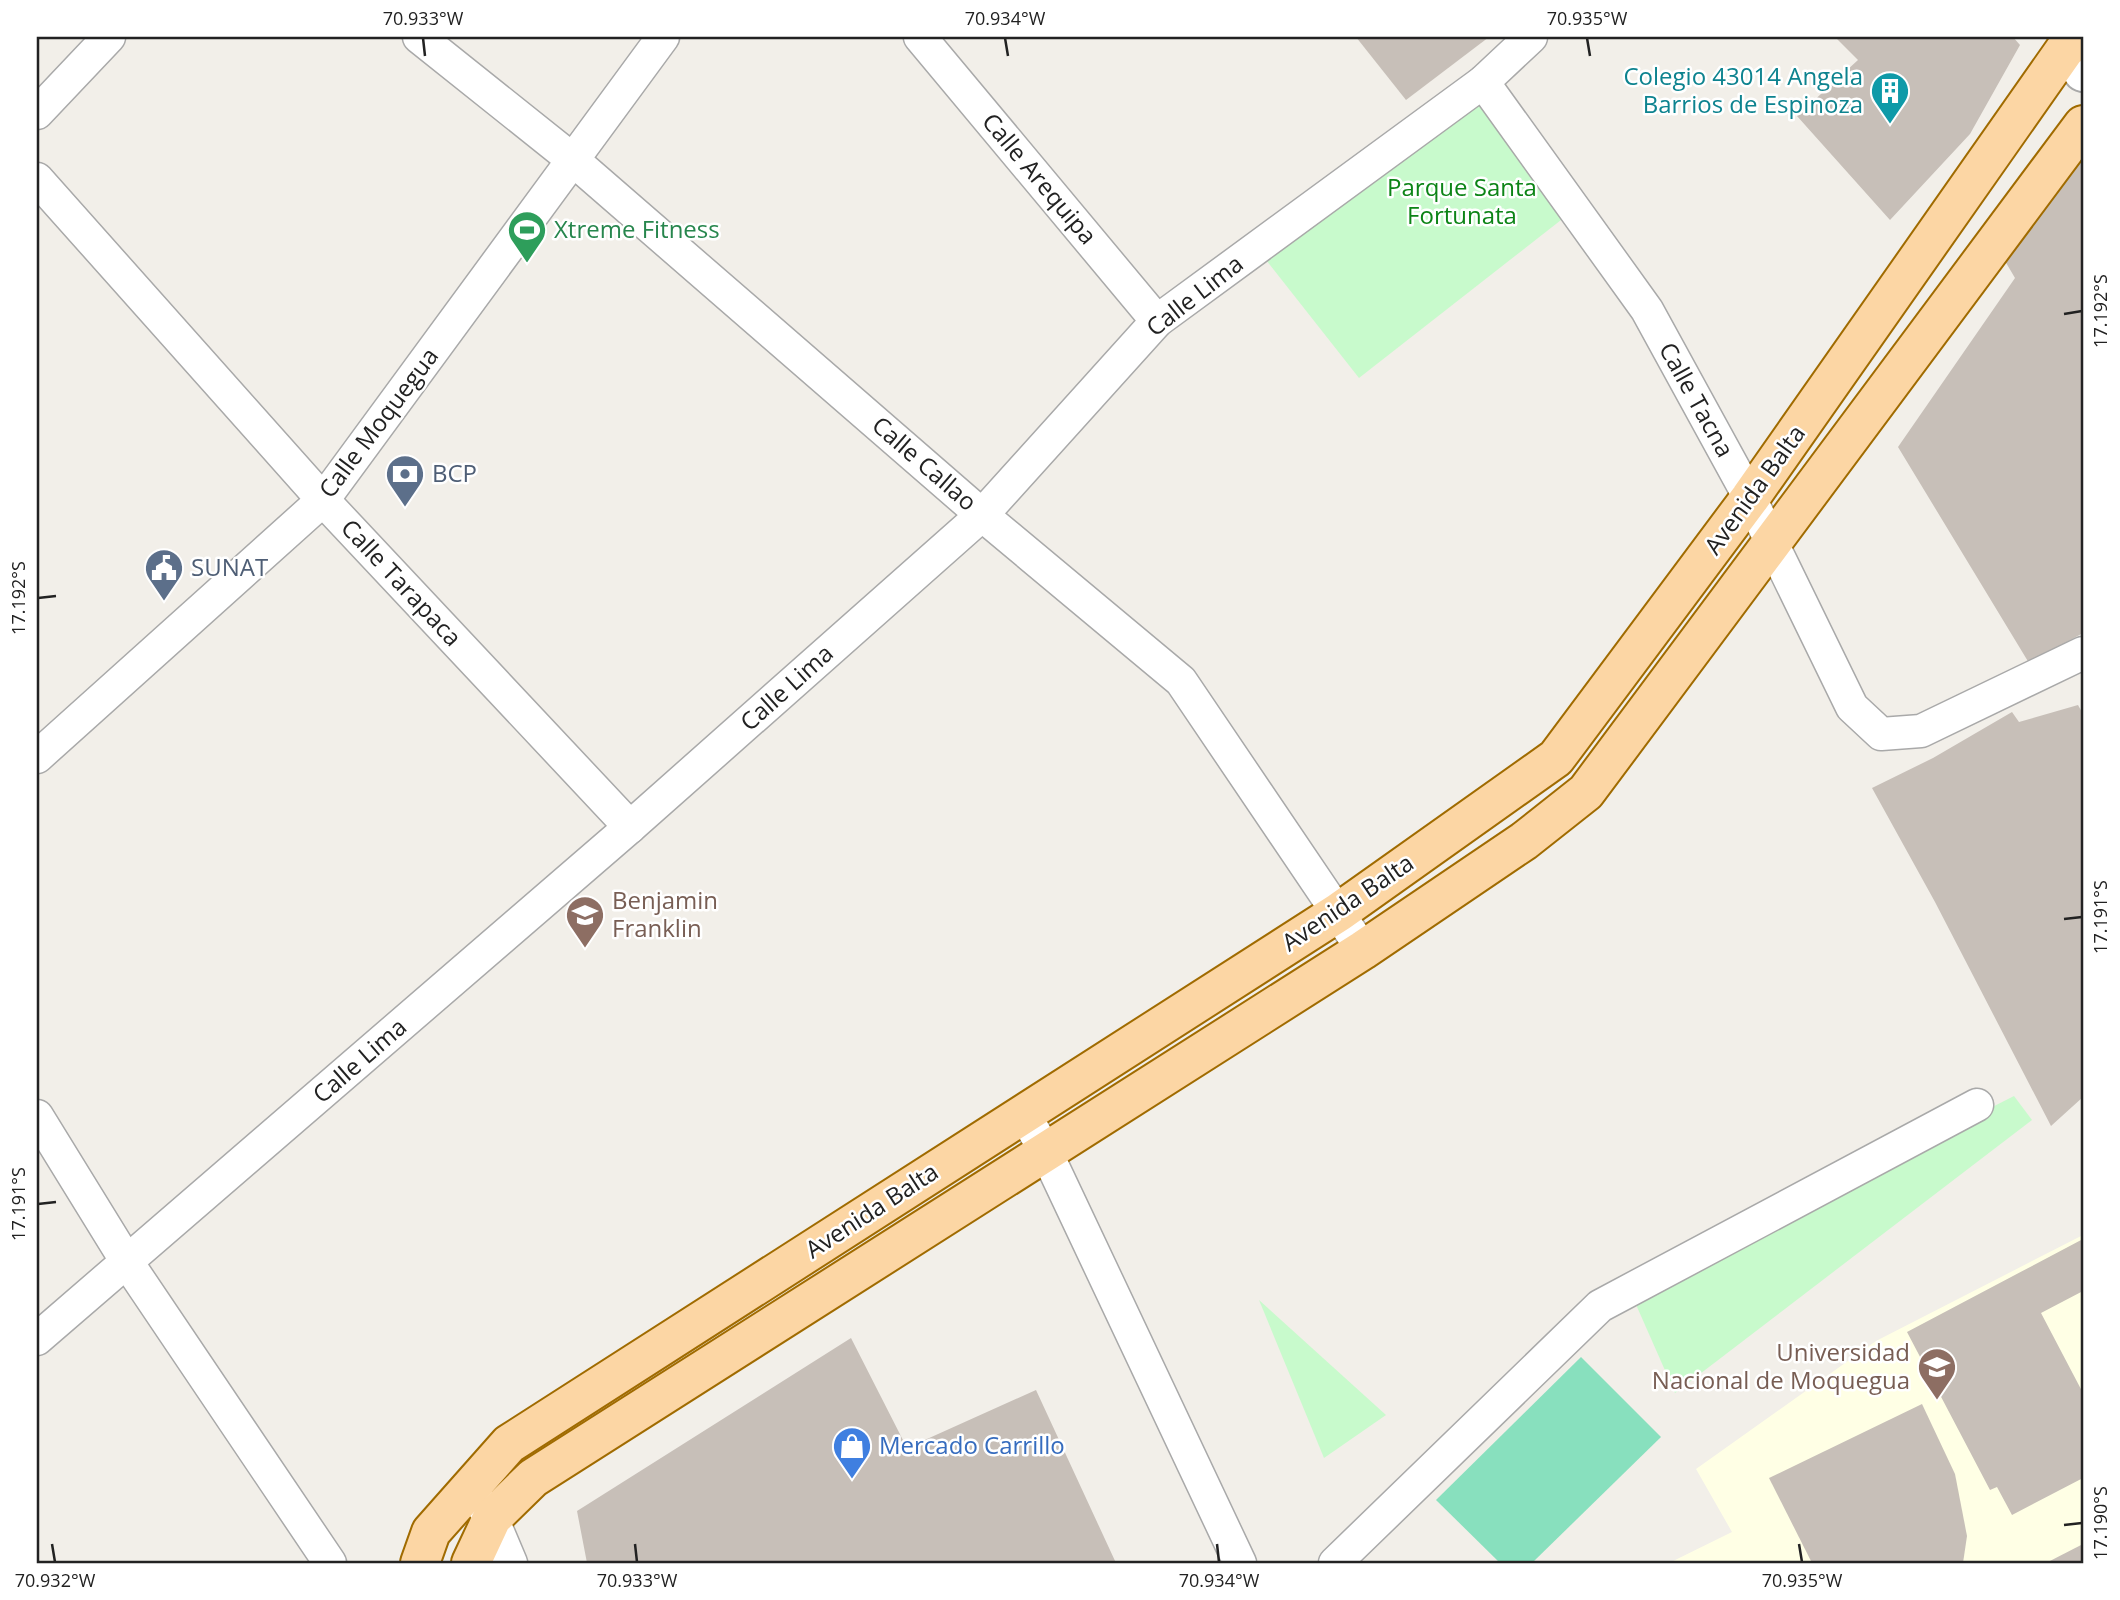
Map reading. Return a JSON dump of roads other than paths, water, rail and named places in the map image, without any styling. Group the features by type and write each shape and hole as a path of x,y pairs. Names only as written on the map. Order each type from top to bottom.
{"main road":[{"name":"Avenida Balta","path":"471,1563 481,1504 509,1444 1339,912 1556,758 1750,498 2072,48"},
{"name":"Avenida Balta","path":"420,1563 431,1532 533,1478 1363,950 1524,841 1586,792 2083,125"}],"street":[{"path":"37,113 108,37"},
{"name":"Calle Callao","path":"419,37 573,160 982,515 1181,681 1363,950"},
{"name":"Calle Moquegua","path":"37,757 323,500 663,37"},
{"name":"Calle Arequipa","path":"920,37 1157,321"},
{"name":"Calle Lima","path":"37,1339 630,827 982,515 1157,321 1483,82 1527,38"},
{"name":"Calle Tacna","path":"1483,82 1647,310 1750,498 1852,707 1881,734 1921,731 2083,653"},
{"name":"Calle Tarapaca","path":"41,193 323,500 630,827"},
{"path":"1335,1563 1600,1306 1977,1105"},
{"path":"1024,1114 1046,1152 1240,1563"},
{"path":"37,1116 127,1262 330,1563"},
{"path":"481,1504 511,1563"}],"place":[{"name":"Colegio 43014 Angela Barrios de Espinoza","path":"1890,125"},
{"name":"Xtreme Fitness","path":"527,264"},
{"name":"BCP","path":"405,508"},
{"name":"SUNAT","path":"164,602"},
{"name":"Benjamin Franklin","path":"585,949"},
{"name":"Universidad Nacional de Moquegua","path":"1937,1401"},
{"name":"Mercado Carrillo","path":"852,1480"}],"park label":[{"name":"Parque Santa Fortunata","path":"1462,202"}]}
